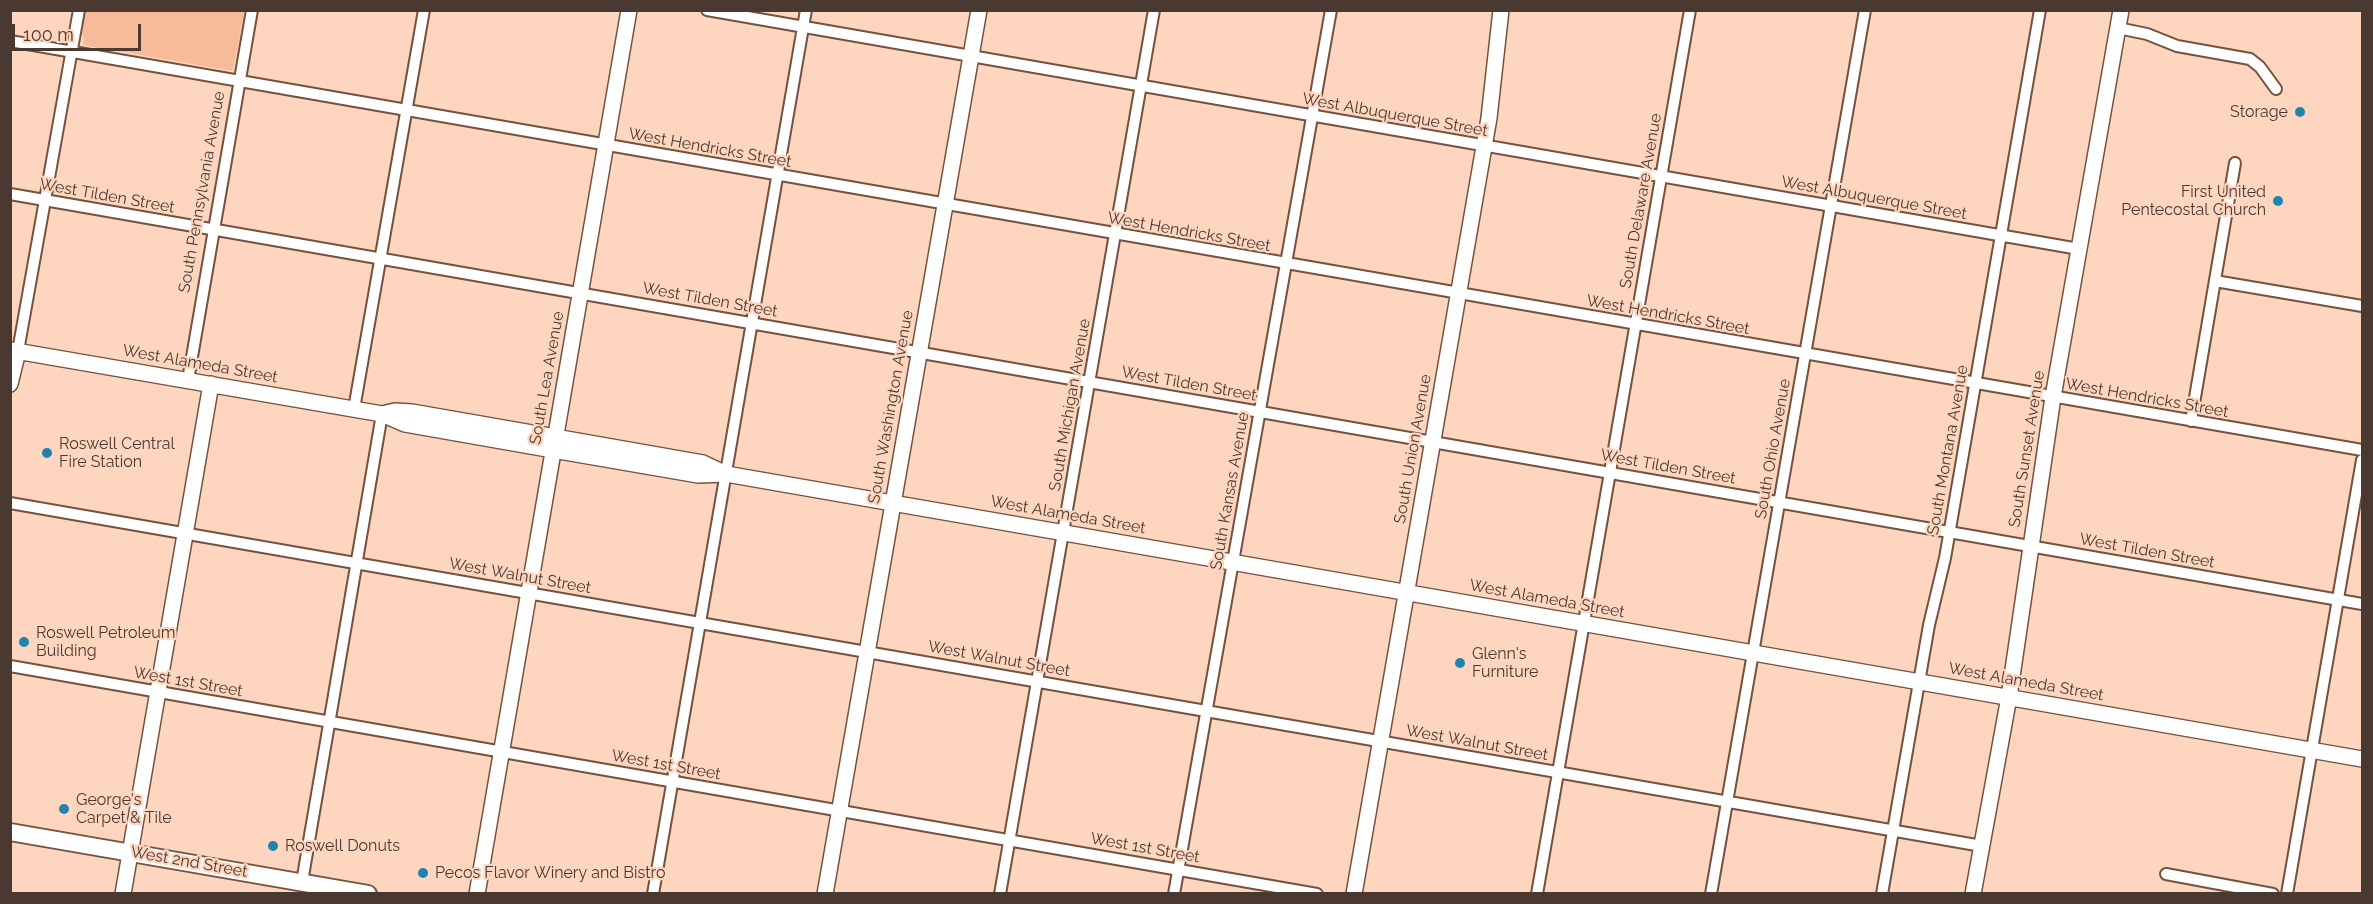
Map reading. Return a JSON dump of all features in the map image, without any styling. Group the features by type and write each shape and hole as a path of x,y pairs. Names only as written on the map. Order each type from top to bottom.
{"main road":[{"name":"West 2nd Street","path":"10,832 130,852 301,888 368,894"}],"street":[{"path":"10,384 14,350 46,201 79,10"},
{"name":"South Pennsylvania Avenue","path":"188,380 252,10"},
{"path":"354,409 424,10"},
{"name":"South Lea Avenue","path":"477,894 629,10"},
{"name":"West Albuquerque Street","path":"707,10 2079,249"},
{"path":"653,894 806,10"},
{"name":"South Washington Avenue","path":"825,894 979,10"},
{"name":"South Michigan Avenue","path":"1000,894 1154,10"},
{"name":"South Kansas Avenue","path":"1174,894 1331,10"},
{"name":"South Union Avenue","path":"1354,894 1485,147 1501,10"},
{"name":"South Delaware Avenue","path":"1537,894 1690,10"},
{"name":"South Ohio Avenue","path":"1711,894 1865,10"},
{"name":"South Montana Avenue","path":"1882,894 1918,682 1949,532 2040,10"},
{"name":"South Sunset Avenue","path":"1973,894 2009,697 2053,397 2121,10"},
{"path":"2118,28 2147,34 2177,46 2250,59 2258,64 2276,89"},
{"name":"West Hendricks Street","path":"10,41 2362,450"},
{"path":"2191,421 2235,163"},
{"name":"West Tilden Street","path":"10,194 2362,604"},
{"path":"2215,281 2362,306"},
{"name":"West Alameda Street","path":"14,350 382,414 395,411 412,412 554,443 703,463 726,474 2362,759"},
{"path":"123,894 211,384"},
{"path":"301,888 382,414"},
{"path":"2287,894 2362,459"},
{"name":"West Walnut Street","path":"10,503 1982,846"},
{"name":"West 1st Street","path":"10,666 1317,894"},
{"path":"2166,874 2273,894"}],"shaded area":[{"path":"85,11 244,11 233,71 83,45 84,37 80,31"}],"place":[{"name":"Storage","path":"2300,112"},
{"name":"First United Pentecostal Church","path":"2278,201"},
{"name":"Roswell Central Fire Station","path":"47,453"},
{"name":"Roswell Petroleum Building","path":"24,642"},
{"name":"Glenn's Furniture","path":"1460,663"},
{"name":"George's Carpet & Tile","path":"64,809"},
{"name":"Roswell Donuts","path":"273,846"},
{"name":"Pecos Flavor Winery and Bistro","path":"423,873"}]}
